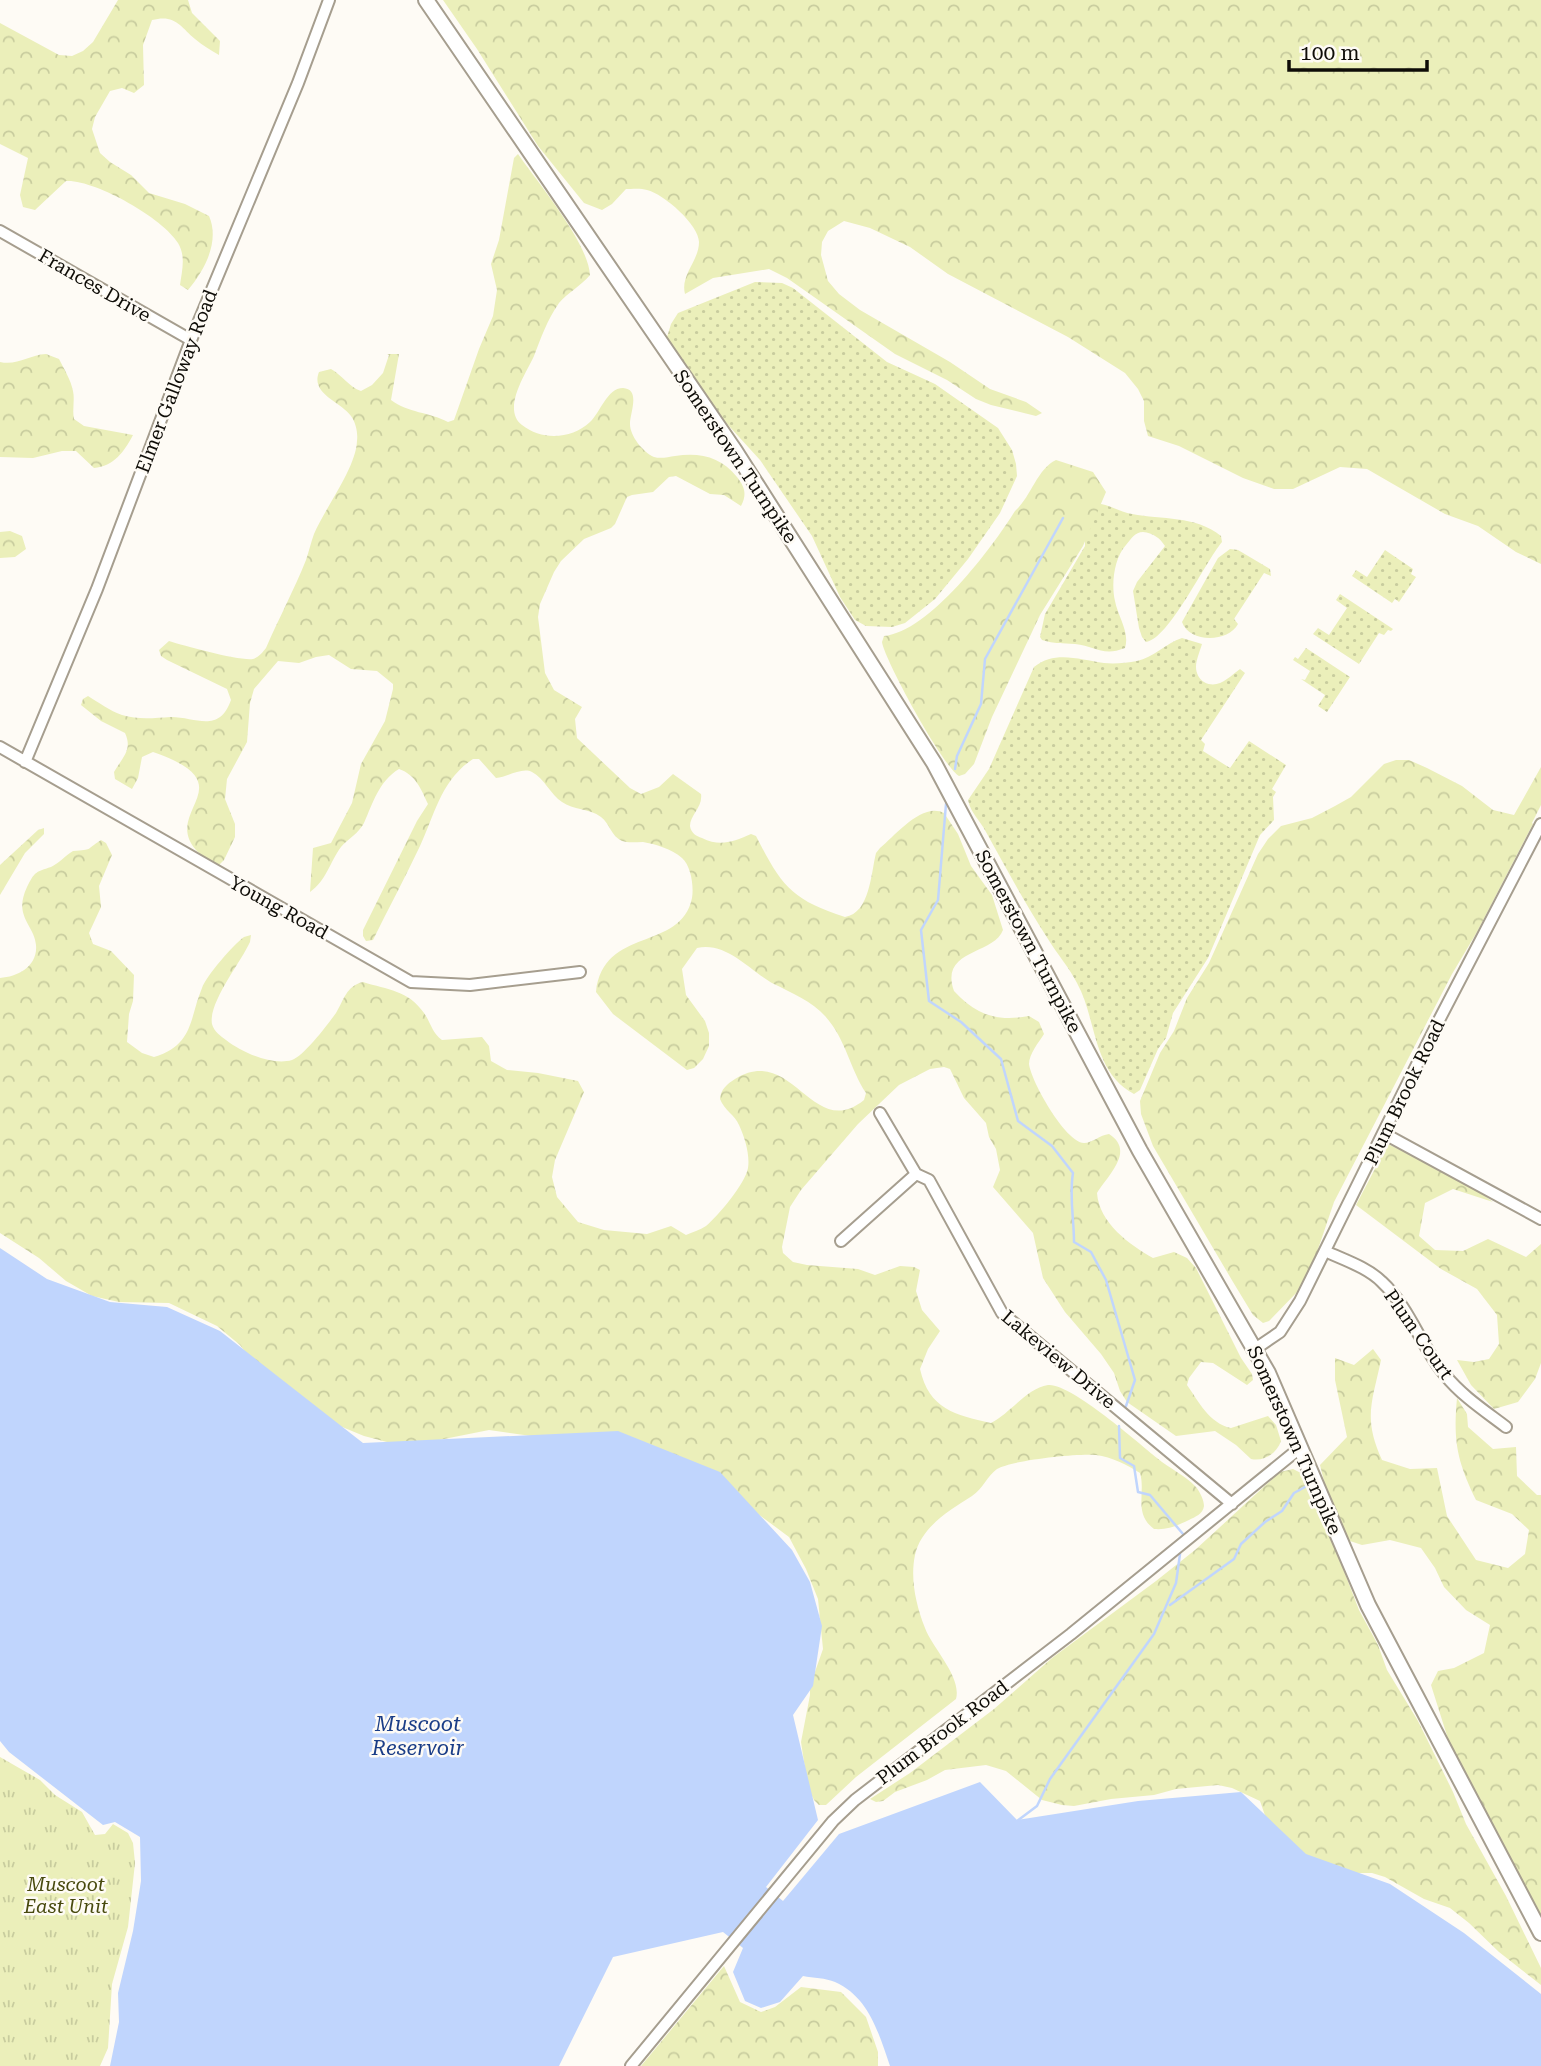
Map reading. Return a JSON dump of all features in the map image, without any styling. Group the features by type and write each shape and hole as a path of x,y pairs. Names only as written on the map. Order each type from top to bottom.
{"main road":[{"name":"Somerstown Turnpike","path":"426,0 735,451 928,753 1135,1141 1255,1349 1282,1401 1368,1605 1541,1933"}],"street":[{"name":"Elmer Galloway Road","path":"25,762 97,589 191,340 298,83 329,0"},
{"name":"Frances Drive","path":"0,231 191,340"},
{"name":"Young Road","path":"0,747 411,982 470,985 580,972"},
{"name":"Plum Brook Road","path":"1255,1349 1280,1332 1290,1317 1541,824"},
{"name":"Lakeview Drive","path":"880,1113 916,1174 929,1180 1002,1313 1232,1504"},
{"path":"1383,1133 1541,1219"},
{"path":"841,1241 916,1174"},
{"name":"Plum Court","path":"1325,1251 1367,1270 1383,1282 1445,1375 1469,1399 1506,1427"},
{"name":"Plum Brook Road","path":"631,2066 833,1821 855,1800 1071,1634 1301,1447"}],"green space":[{"path":"118,0 188,0 192,13 220,41 219,55 176,22 166,19 152,20 143,45 144,85 134,93 122,88 110,91 95,117 92,129 100,153 131,175 149,193 185,204 209,216 212,245 200,274 188,290 180,285 182,253 170,233 143,212 110,193 93,186 66,181 35,210 23,207 20,195 28,158 0,144 0,23 59,55 72,56 93,42"},
{"path":"443,0 1541,0 1541,564 1516,552 1478,526 1445,514 1367,469 1340,467 1293,489 1274,489 1243,478 1179,446 1148,436 1144,421 1144,401 1125,373 1068,337 948,274 910,247 870,228 844,221 828,231 822,242 821,255 828,281 839,294 860,310 950,362 990,389 1026,402 1042,413 1036,416 976,399 947,380 895,354 787,278 769,269 713,278 685,294 685,281 699,242 687,219 662,197 645,189 626,189 602,210 584,203 538,146"},
{"path":"518,154 572,230 581,246 590,275 562,299 551,316 518,390 514,410 516,418 522,425 539,434 566,435 590,422 612,392 628,389 633,397 631,429 638,443 646,451 657,458 693,455 717,461 731,470 744,491 741,506 724,495 710,494 676,476 669,477 653,492 627,497 611,528 584,539 561,561 540,604 538,617 545,673 554,690 582,707 575,719 577,738 630,788 641,794 659,787 673,774 701,794 690,826 694,834 721,843 751,834 756,836 773,867 790,889 812,904 845,917 860,908 871,881 876,853 880,848 918,816 927,812 944,813 958,834 971,866 992,895 1003,930 998,938 954,967 951,977 954,991 970,1006 988,1015 1007,1018 1029,1016 1039,1022 1044,1034 1032,1052 1029,1064 1050,1110 1076,1140 1087,1143 1109,1134 1120,1148 1117,1163 1097,1193 1103,1214 1126,1240 1153,1258 1174,1252 1187,1258 1196,1268 1253,1380 1247,1385 1213,1363 1201,1362 1187,1385 1205,1411 1217,1422 1231,1428 1268,1416 1276,1425 1281,1441 1269,1456 1251,1459 1215,1431 1176,1436 1127,1402 1114,1373 1065,1312 1043,1278 1033,1233 993,1187 1000,1170 996,1149 989,1137 986,1123 964,1098 950,1069 930,1069 899,1085 858,1124 801,1190 790,1207 783,1253 793,1262 858,1269 875,1275 900,1266 920,1270 916,1291 922,1310 940,1331 928,1349 920,1369 924,1382 937,1402 955,1413 991,1423 1040,1387 1058,1387 1087,1403 1187,1479 1199,1491 1204,1506 1198,1515 1184,1522 1168,1528 1154,1529 1142,1510 1140,1473 1114,1459 1096,1455 1061,1456 1030,1460 997,1469 976,1493 946,1513 930,1528 918,1545 915,1555 914,1583 919,1610 929,1636 951,1672 957,1690 956,1699 856,1777 826,1805 819,1805 808,1788 801,1742 810,1686 823,1649 818,1599 789,1537 746,1505 553,1439 489,1430 414,1445 364,1436 318,1417 252,1361 240,1345 217,1326 169,1303 119,1302 92,1296 66,1281 39,1258 0,1233 0,978 20,973 34,959 36,945 22,906 32,878 73,851 89,849 101,840 106,843 112,855 99,886 101,907 89,933 93,944 111,951 134,975 127,1042 142,1053 154,1057 177,1046 188,1030 202,988 209,976 234,946 244,937 251,935 250,942 215,1005 212,1024 216,1032 226,1040 257,1057 284,1061 297,1057 322,1032 349,990 357,984 363,982 397,992 418,1005 442,1040 482,1037 489,1046 491,1061 507,1070 578,1081 584,1092 555,1160 552,1177 557,1197 578,1222 604,1230 647,1234 671,1226 686,1235 706,1226 737,1191 748,1168 748,1152 741,1130 720,1099 725,1087 735,1079 755,1071 772,1073 830,1109 846,1110 864,1100 866,1093 838,1034 825,1016 808,1002 718,949 697,948 682,969 686,995 705,1021 709,1033 709,1046 703,1059 694,1068 687,1070 613,1014 596,992 602,971 612,957 627,947 673,926 685,915 693,893 690,871 682,858 668,850 648,843 618,839 601,817 562,802 532,772 519,771 496,778 479,759 473,759 462,767 440,798 420,846 373,940 366,941 363,930 428,804 410,775 399,769 386,780 377,793 362,827 341,847 324,877 310,892 313,848 331,843 352,803 361,764 385,721 393,684 377,671 351,669 329,655 299,663 278,661 254,689 250,703 247,742 227,779 225,799 235,824 235,837 224,860 218,866 196,850 188,836 188,822 199,787 195,776 181,764 153,752 142,757 138,778 132,789 115,779 114,772 127,749 125,733 101,721 81,705 83,699 88,696 128,717 171,717 206,721 220,717 226,710 231,700 227,689 167,660 161,656 159,650 169,641 224,656 253,659 266,648 306,560 314,534 346,475 355,452 357,435 354,422 346,411 323,392 317,380 319,372 331,369 361,391 372,385 383,373 389,355 387,354 399,354 391,400 404,408 448,422 454,420 493,316 497,290 491,264 499,240 514,158"},
{"path":"755,282 782,283 793,288 887,362 935,384 998,428 1012,450 1017,476 1000,513 968,559 935,599 905,623 892,627 866,626 855,620 840,597 812,536 760,460 708,403 672,349 667,337 678,313"},
{"path":"46,354 59,359 69,379 74,394 74,419 84,426 133,435 113,461 94,468 76,451 62,451 33,458 0,457 0,362 12,363"},
{"path":"1056,460 1093,472 1106,492 1083,546 1040,615 992,717 974,764 965,774 959,776 941,754 916,713 893,670 882,642 884,636 902,631 920,620 958,586 991,546 1039,476"},
{"path":"1097,505 1132,514 1189,521 1211,529 1221,536 1222,542 1176,614 1155,638 1146,642 1142,637 1133,591 1165,546 1156,536 1143,532 1133,536 1122,550 1114,572 1114,594 1125,630 1125,648 1105,651 1042,640 1040,637 1045,614 1085,546 1085,531"},
{"path":"10,531 22,536 26,549 15,557 0,558 0,532"},
{"path":"1230,549 1238,550 1270,569 1271,576 1264,573 1234,619 1238,624 1233,630 1226,635 1209,638 1192,634 1182,622 1218,558"},
{"path":"1385,550 1413,569 1411,574 1416,577 1399,602 1395,599 1392,603 1352,576 1356,570 1367,577"},
{"path":"1340,594 1393,629 1384,635 1379,633 1359,664 1313,634 1318,628 1329,635 1347,608 1336,600"},
{"path":"1182,638 1202,644 1196,667 1198,676 1204,682 1219,684 1240,669 1245,673 1201,740 1205,744 1203,751 1230,768 1249,741 1286,765 1272,789 1276,792 1273,797 1274,820 1260,835 1208,958 1173,1013 1166,1038 1158,1049 1140,1090 1134,1094 1110,1072 1097,1044 1077,983 1031,913 968,800 989,769 1034,667 1059,657 1108,663 1137,661"},
{"path":"1306,648 1350,677 1327,712 1318,706 1325,695 1301,679 1305,680 1310,671 1293,660 1295,657 1298,659"},
{"path":"1409,760 1427,768 1462,786 1493,810 1514,815 1541,767 1541,805 1334,1202 1302,1287 1269,1321 1263,1323 1253,1315 1153,1146 1141,1114 1140,1101 1160,1053 1174,1031 1187,998 1209,963 1258,854 1268,839 1281,826 1312,818 1351,797 1384,764"},
{"path":"44,828 44,834 25,853 0,895 0,865 38,830"},
{"path":"1388,1144 1469,1184 1493,1202 1453,1189 1425,1203 1419,1236 1435,1250 1463,1251 1488,1239 1526,1257 1541,1244 1541,1363 1535,1379 1518,1402 1494,1409 1471,1385 1457,1360 1474,1362 1489,1359 1499,1344 1497,1315 1477,1289 1441,1269 1356,1205"},
{"path":"1373,1349 1381,1360 1372,1399 1371,1421 1382,1460 1410,1469 1437,1468 1447,1516 1476,1560 1508,1568 1525,1554 1529,1530 1512,1514 1476,1500 1464,1474 1458,1450 1457,1398 1467,1414 1468,1427 1493,1449 1516,1447 1517,1476 1537,1495 1541,1495 1541,1920 1449,1742 1431,1685 1438,1671 1454,1668 1484,1653 1490,1625 1466,1610 1444,1587 1421,1548 1390,1540 1362,1545 1347,1540 1331,1509 1320,1465 1347,1437 1335,1380 1335,1358 1354,1365"},
{"path":"1293,1469 1303,1474 1319,1506 1359,1610 1378,1645 1387,1670 1418,1721 1466,1824 1506,1896 1541,1968 1541,1985 1450,1908 1424,1899 1385,1877 1372,1873 1353,1873 1324,1879 1269,1827 1260,1801 1232,1788 1218,1785 1176,1789 1154,1795 1074,1806 1062,1805 1042,1800 1006,1771 986,1765 945,1770 895,1792 883,1801 870,1799 910,1773 994,1709 1052,1658 1195,1550 1280,1472"},
{"name":"Muscoot East Unit","path":"0,1757 40,1780 55,1795 82,1812 95,1835 105,1834 113,1824 128,1833 133,1843 135,1863 128,1927 112,1984 108,2048 100,2066 0,2066"},
{"path":"724,1966 740,2002 761,2012 775,2007 801,1987 841,1992 866,2017 878,2052 878,2066 641,2066"}],"water":[{"name":"Muscoot Reservoir","path":"0,1248 47,1279 110,1302 167,1307 220,1331 363,1443 618,1431 720,1472 792,1550 810,1582 822,1626 813,1686 793,1715 818,1820 766,1887 783,1901 839,1834 980,1782 1017,1820 1138,1801 1241,1792 1306,1854 1390,1884 1464,1933 1541,1994 1541,2066 890,2066 877,2029 864,2007 847,1989 835,1982 803,1976 780,2002 761,2008 745,2001 733,1972 743,1948 723,1932 613,1957 559,2066 110,2066 119,2022 118,1993 133,1931 141,1881 140,1837 115,1822 103,1825 9,1752 0,1741"}],"waterway":[{"path":"955,769 957,756 981,704 985,659 1063,518"},
{"path":"946,804 938,900 921,930 929,1001 961,1022 1001,1059 1018,1121 1052,1146 1073,1173 1074,1242 1091,1252 1106,1280 1135,1380 1126,1406"},
{"path":"1119,1426 1120,1458 1134,1466 1138,1492 1150,1495 1183,1534"},
{"path":"1170,1605 1234,1559 1241,1544 1282,1511 1294,1493 1305,1487"},
{"path":"1017,1821 1037,1806 1050,1779 1154,1634 1176,1583 1180,1554"}]}
